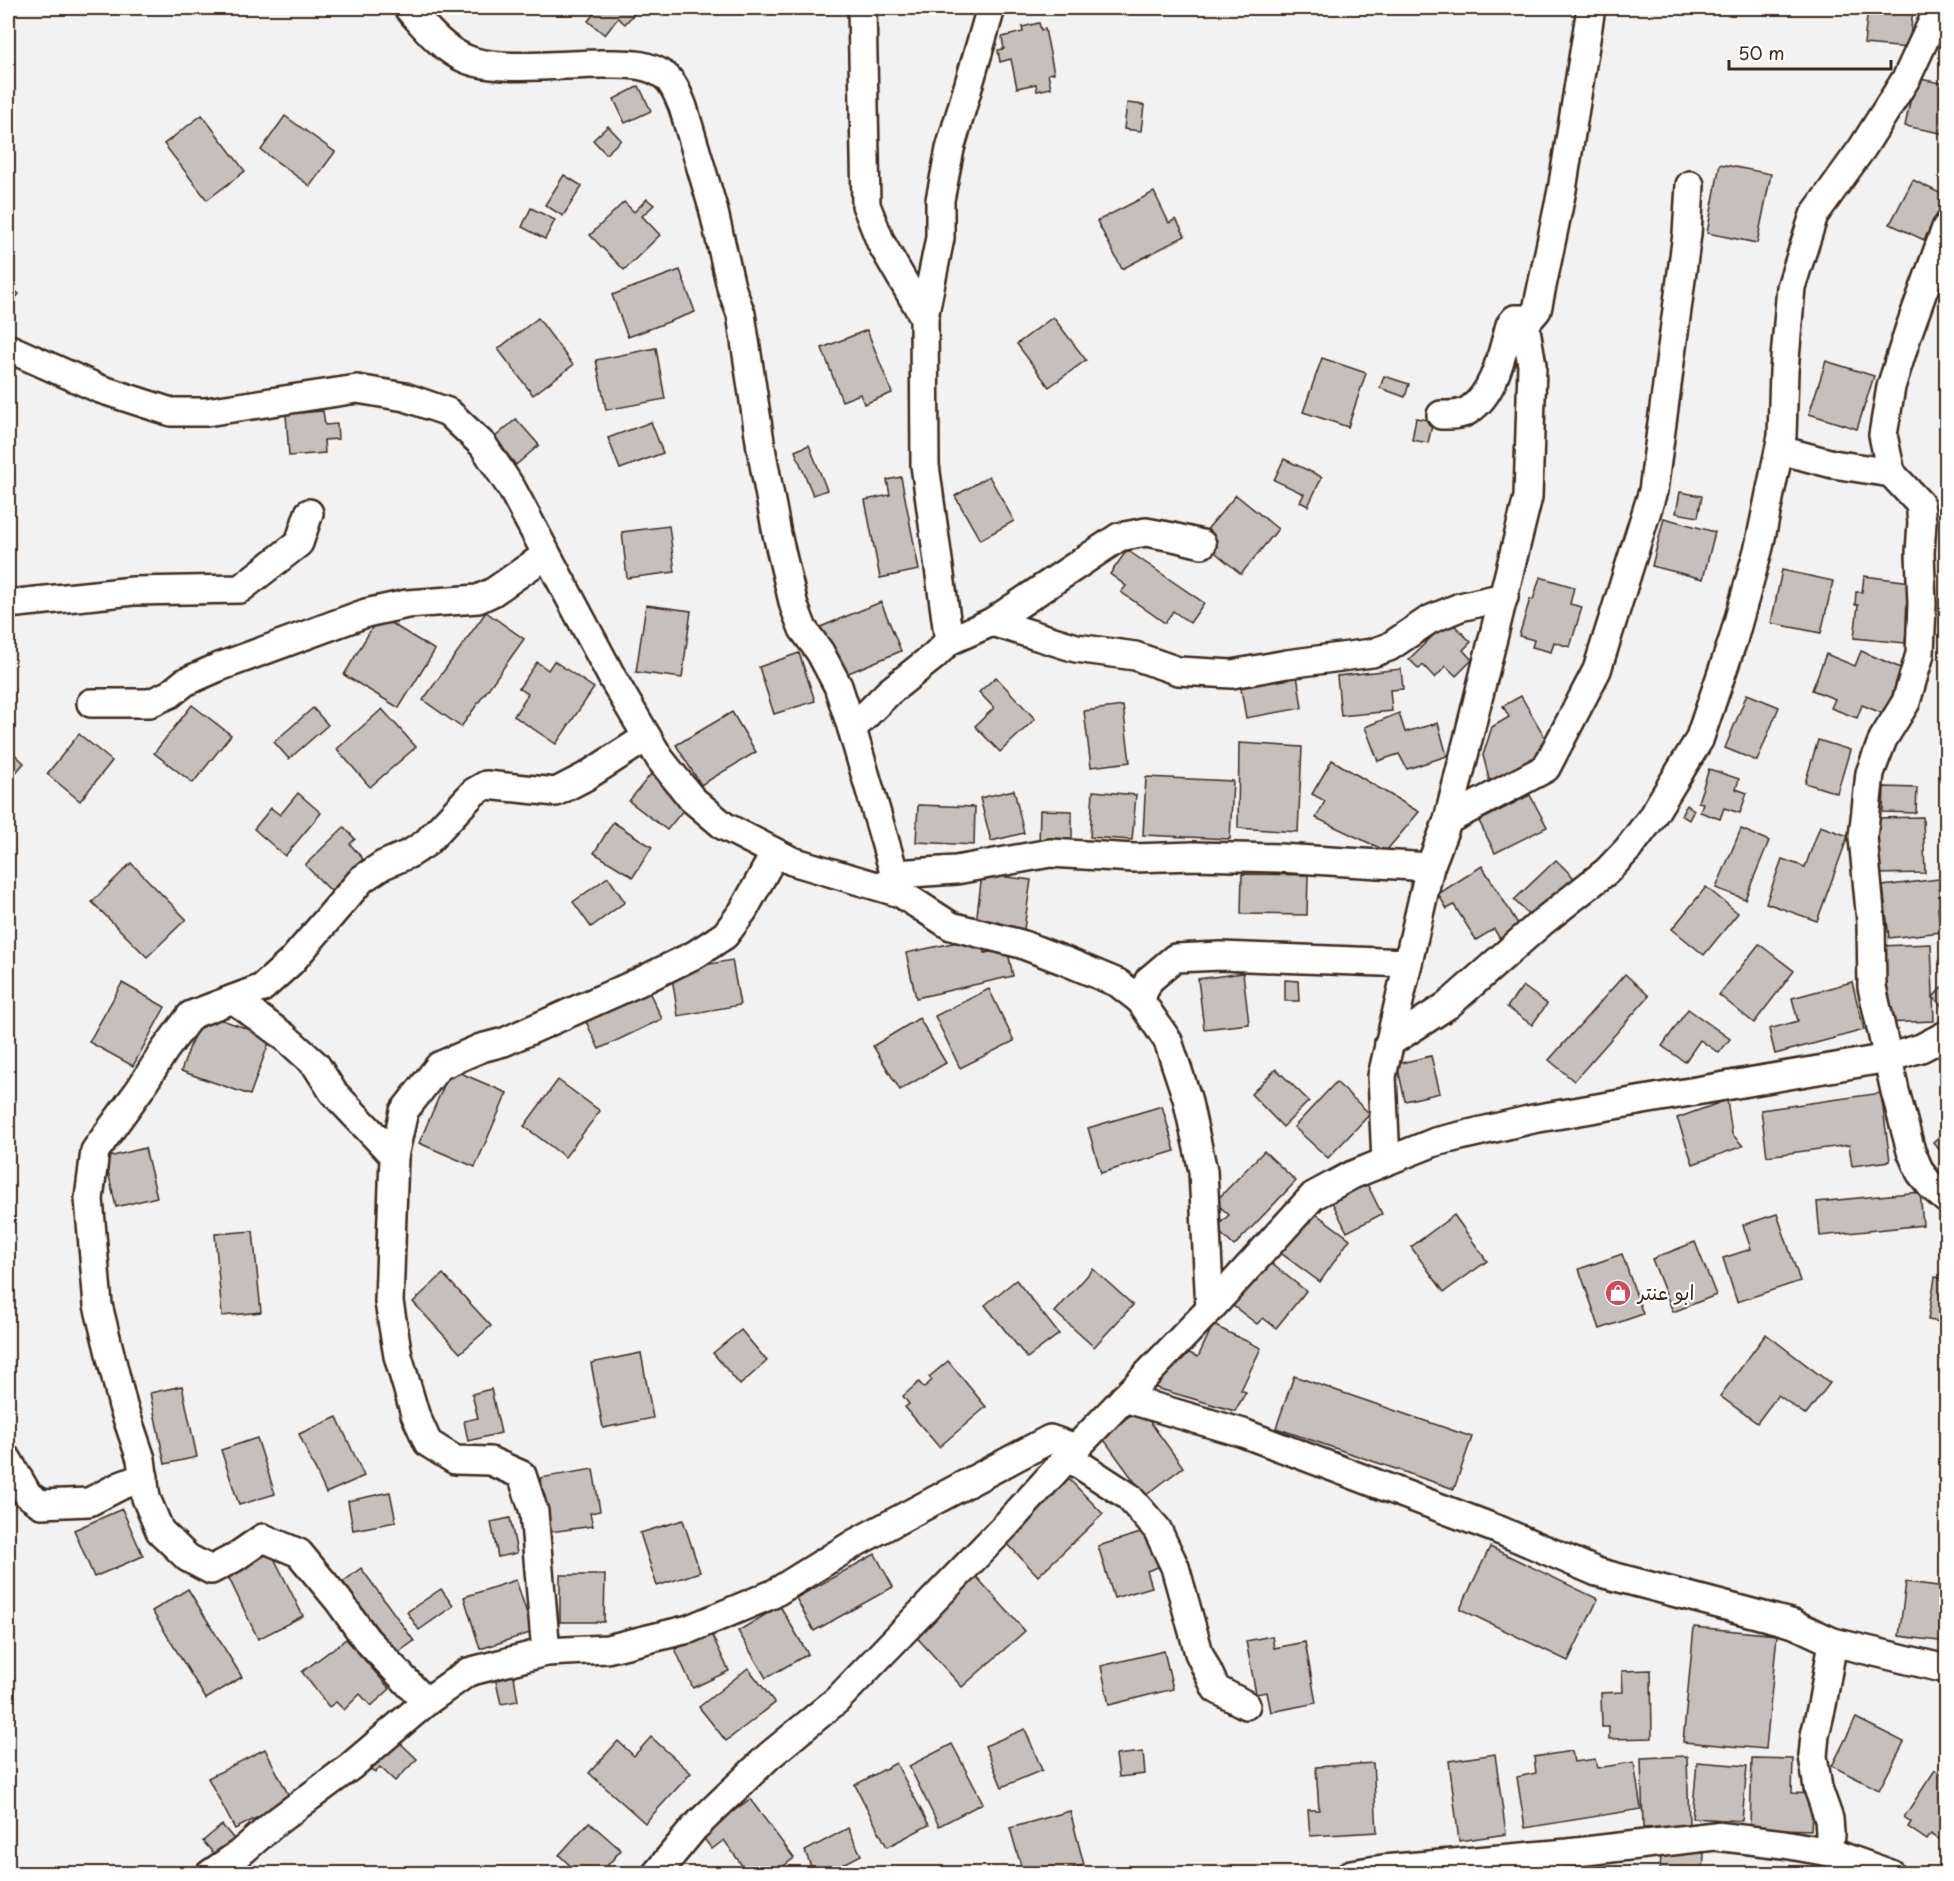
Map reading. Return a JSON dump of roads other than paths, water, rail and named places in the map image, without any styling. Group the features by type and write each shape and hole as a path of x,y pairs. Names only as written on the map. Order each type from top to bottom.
{"street":[{"path":"408,8 438,41 466,59 492,65 521,66 642,64 667,77 677,92 713,208 731,287 741,314 767,480 794,606 803,629 820,652 838,686 897,884"},
{"path":"862,8 866,205 881,243 924,317"},
{"path":"949,641 925,465 924,317 940,238 940,200 950,149 991,8"},
{"path":"1525,324 1537,310 1562,190 1591,8"},
{"path":"1389,1043 1448,1005 1541,923 1607,871 1628,849 1650,820 1699,740 1733,640 1759,547 1780,450 1791,287 1814,215 1863,147 1907,77 1940,8"},
{"path":"1448,820 1546,768 1597,670 1653,491 1687,234 1690,184"},
{"path":"1947,228 1908,330 1891,387 1883,435 1891,473 1920,504 1922,522 1920,654 1906,702 1883,740 1870,773 1863,837 1871,922 1872,987 1888,1058 1911,1151 1920,1172 1931,1186 1947,1199"},
{"path":"1386,1161 1382,1076 1389,1043 1430,867 1448,820 1528,497 1532,365 1525,324 1521,319 1515,319 1510,325 1495,376 1483,397 1468,411 1455,415 1441,415"},
{"path":"8,348 100,389 171,412 207,412 357,389 405,397 448,412 483,446 512,489 647,738 660,759 692,799 724,826 792,861 897,884 951,926 1021,944 1065,961 1118,983 1140,1000 1168,1041 1187,1098 1203,1171 1210,1309"},
{"path":"1780,450 1833,464 1891,473"},
{"path":"8,604 133,591 240,589 299,543 309,513"},
{"path":"852,729 889,692 949,641 992,622 1119,537 1146,532 1202,544"},
{"path":"91,703 150,703 170,694 185,682 366,613 407,604 478,599 494,592 546,555"},
{"path":"992,622 1076,648 1135,656 1178,671 1232,674 1372,653 1389,647 1429,620 1460,607 1504,597"},
{"path":"426,1702 366,1639 338,1600 298,1553 263,1538 234,1558 211,1570 188,1558 160,1531 146,1498 141,1459 123,1406 98,1305 89,1199 95,1151 140,1089 164,1050 191,1015 262,988 291,962 362,879 383,865 411,853 426,843 474,792 486,785 493,785 556,792 585,777 647,738"},
{"path":"546,1652 534,1512 522,1475 490,1461 455,1460 428,1443 415,1414 398,1356 389,1302 394,1156 404,1111 439,1066 481,1048 515,1037 696,954 725,935 744,911 775,853"},
{"path":"897,884 956,870 1050,853 1134,858 1192,856 1279,858 1430,867"},
{"path":"1140,1000 1149,980 1175,958 1221,956 1408,963"},
{"path":"233,999 285,1037 316,1065 333,1092 394,1156"},
{"path":"656,1874 702,1820 770,1756 837,1700 1210,1309 1313,1196 1352,1175 1435,1142 1533,1119 1888,1058 1921,1048 1947,1035"},
{"path":"1124,1398 1243,1433 1498,1530 1597,1572 1794,1624 1833,1642 1947,1669"},
{"path":"210,1874 350,1767 426,1702 468,1672 546,1652 606,1649 689,1629 773,1594 855,1543 1050,1439 1128,1496 1157,1529 1175,1567 1199,1653 1215,1689 1246,1705"},
{"path":"8,1460 28,1495 41,1504 89,1502 144,1477"},
{"path":"1829,1852 1829,1819 1815,1778 1813,1746 1833,1642"},
{"path":"1351,1874 1383,1869 1567,1863 1715,1836 1829,1852 1891,1874"}],"place":[{"name":"ابو عنتر","path":"1618,1293"}]}
